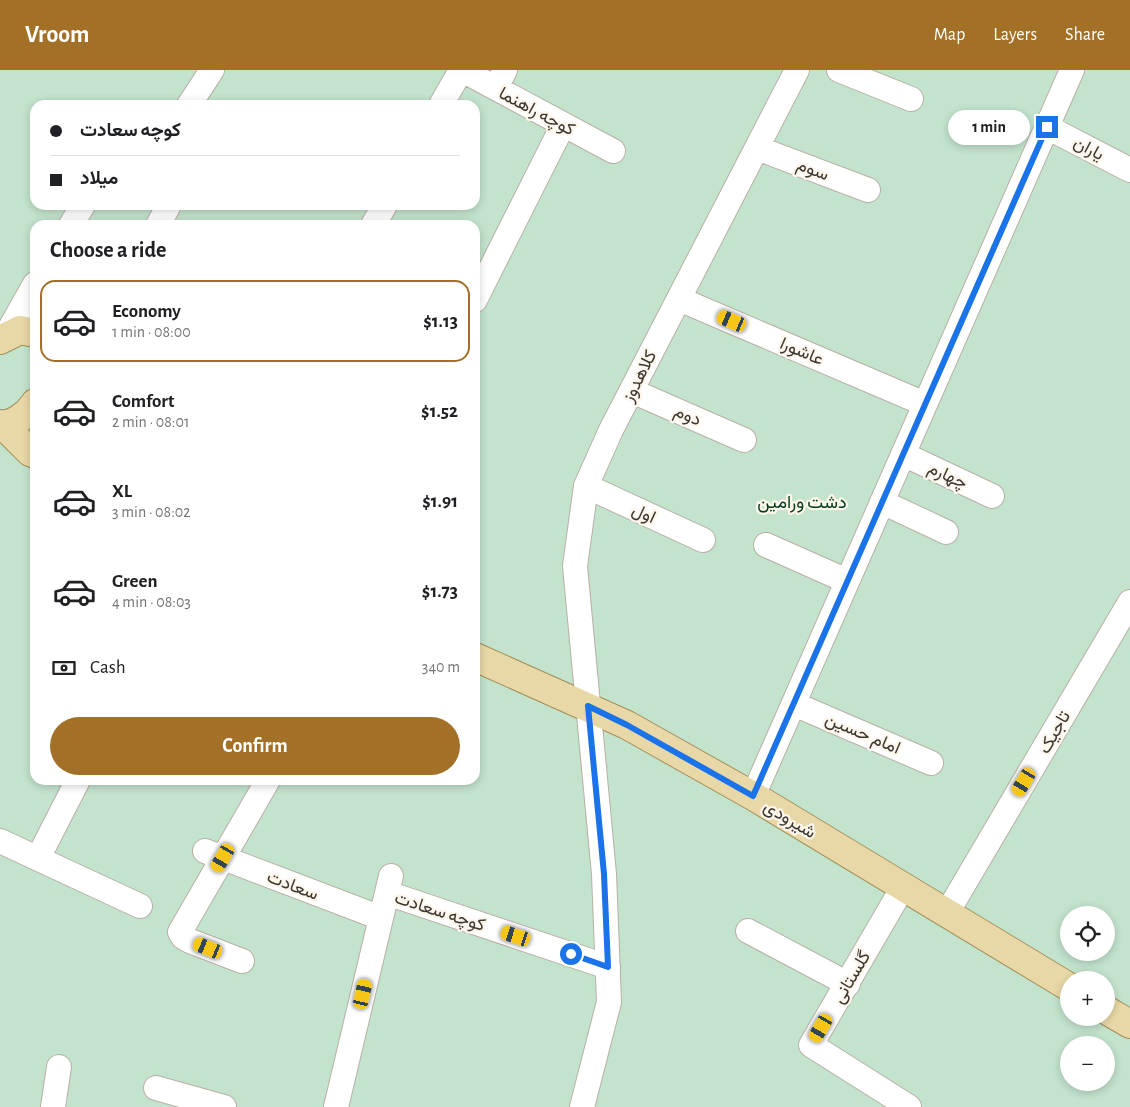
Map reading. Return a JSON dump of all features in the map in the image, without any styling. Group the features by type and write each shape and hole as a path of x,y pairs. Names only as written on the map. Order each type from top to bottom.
{"main road":[{"path":"3,338 20,330 30,333"},
{"path":"2,425 17,420 30,410"},
{"path":"2,425 30,450"},
{"name":"شیرودی","path":"480,658 627,725 753,796 1060,982"},
{"path":"1115,1015 1130,1024"}],"street":[{"path":"192,100 212,70"},
{"path":"444,100 461,70"},
{"name":"کوچه راهنما","path":"461,70 500,79 563,125 613,151"},
{"name":"کلاهدوز","path":"582,1107 609,1002 604,874 575,566 586,486 632,391 797,70"},
{"path":"839,70 911,99"},
{"path":"753,796 1072,70"},
{"path":"480,290 563,125"},
{"name":"یاران","path":"1047,127 1130,170"},
{"name":"سوم","path":"757,148 868,190"},
{"path":"3,338 30,292"},
{"name":"عاشورا","path":"679,299 925,404"},
{"name":"دوم","path":"632,391 744,440"},
{"name":"چهارم","path":"903,454 992,496"},
{"name":"اول","path":"586,486 703,540"},
{"path":"882,502 946,532"},
{"path":"766,545 847,581"},
{"name":"تاجیک","path":"947,913 1130,602"},
{"name":"امام حسین","path":"794,704 931,763"},
{"path":"38,858 75,785"},
{"path":"242,961 190,941 183,937 180,932 214,854 264,785"},
{"path":"0,841 140,906"},
{"name":"سعادت","path":"214,854 381,918"},
{"name":"کوچه سعادت","path":"381,918 389,885 608,967"},
{"name":"گلستانی","path":"903,887 811,1045 909,1107"},
{"path":"336,1107 381,918"},
{"path":"748,931 848,984"},
{"path":"53,1107 59,1067"},
{"path":"156,1088 224,1107"}],"green space":[{"name":"دشت ورامین","path":"0,70 1130,70 1130,1107 0,1107"}],"route":[{"path":"571,954 608,967 604,874 588,706 627,725 753,796 1047,127"}]}
